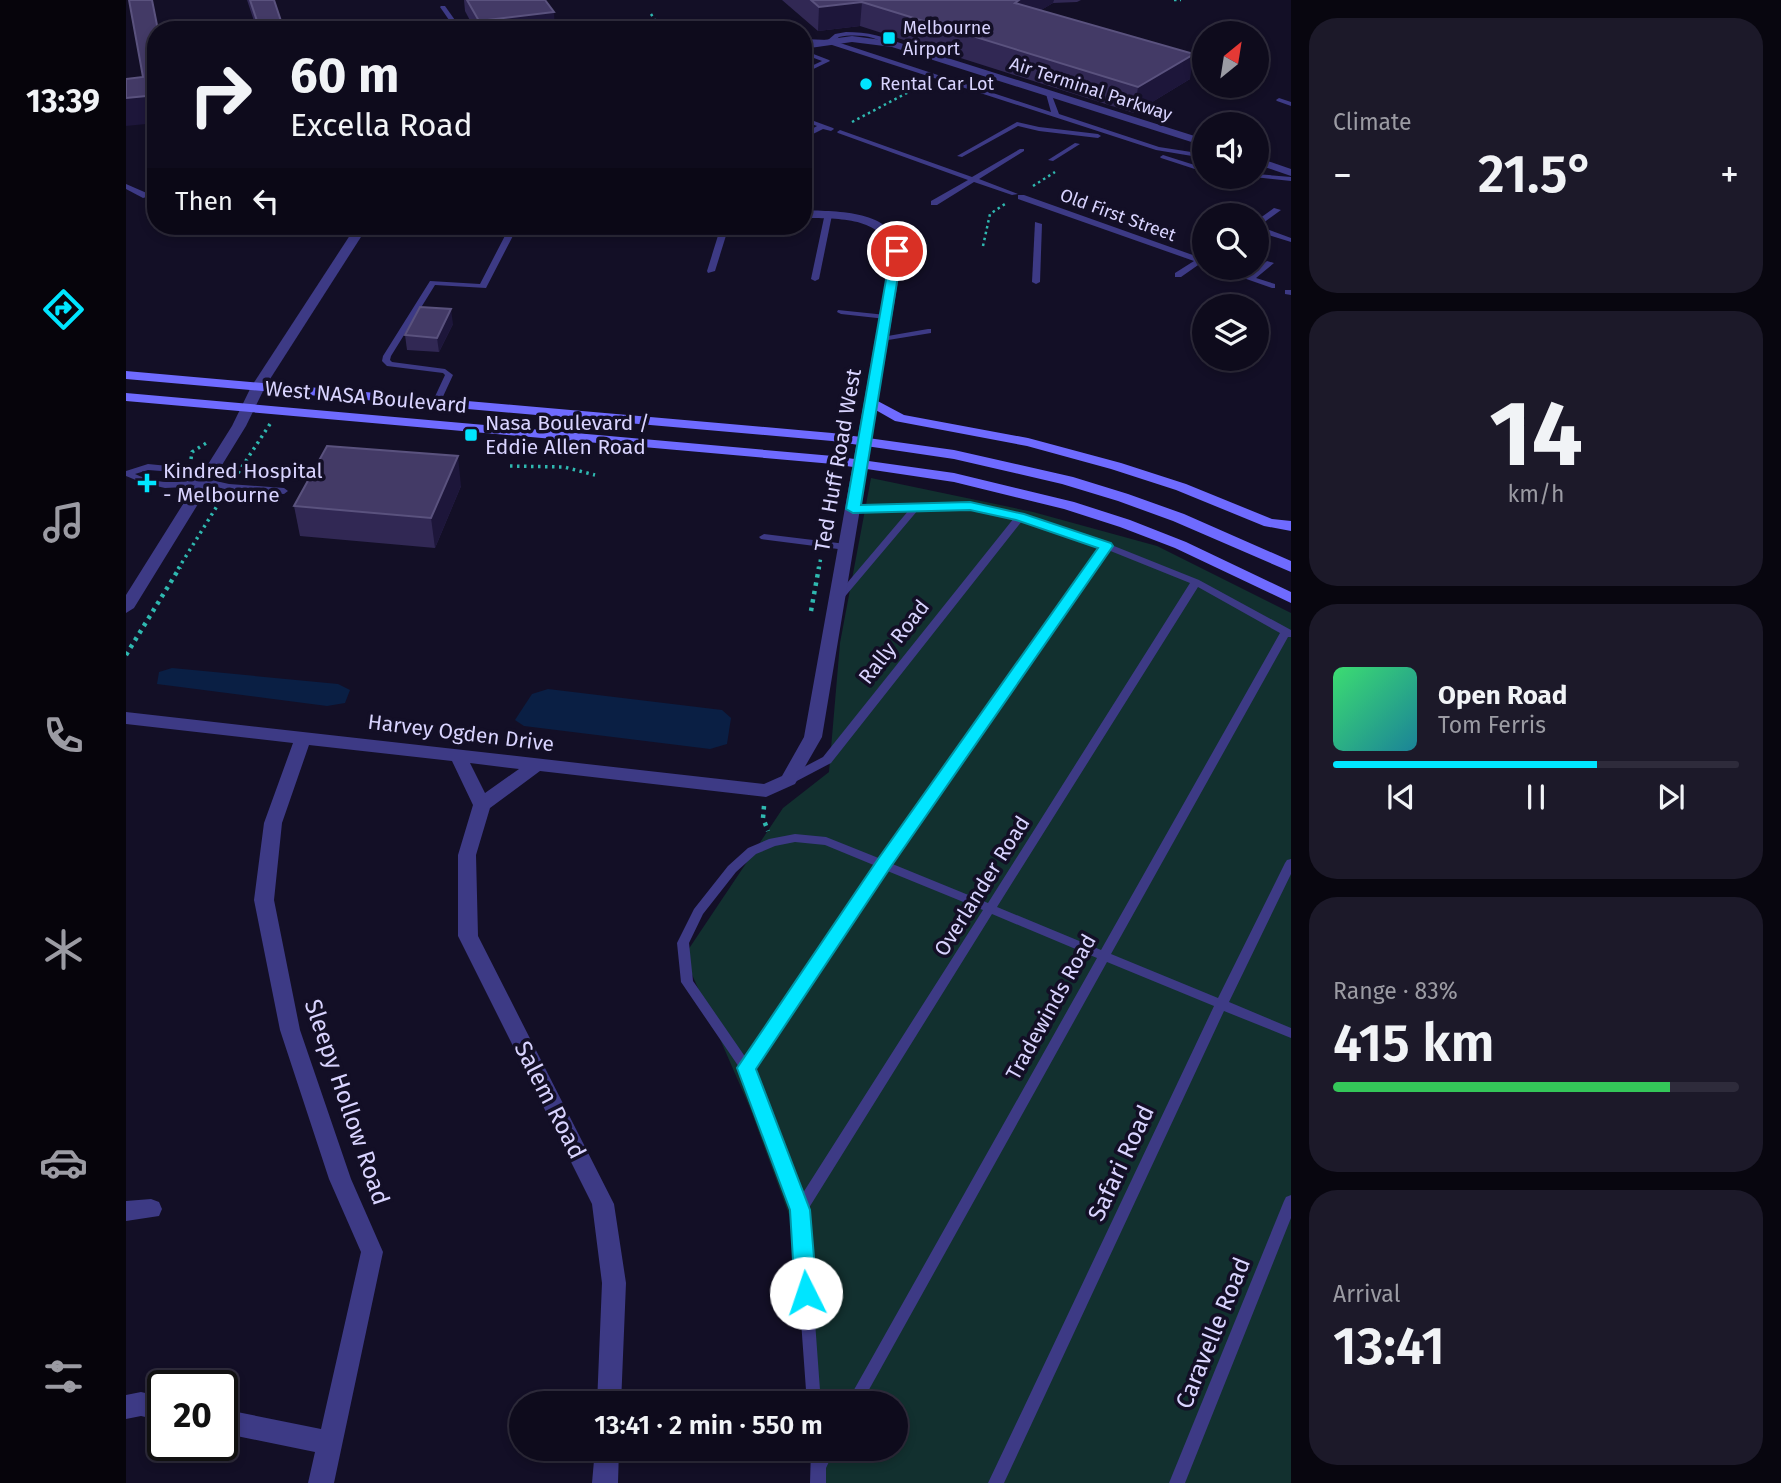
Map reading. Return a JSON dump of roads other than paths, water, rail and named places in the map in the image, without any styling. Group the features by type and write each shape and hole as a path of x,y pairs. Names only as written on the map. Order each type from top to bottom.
{"main road":[{"name":"West NASA Boulevard","path":"126,375 865,441 995,461 1089,485 1190,521 1291,567"},
{"name":"West NASA Boulevard","path":"126,397 862,463 996,484 1055,500 1150,532 1206,555 1291,598"},
{"path":"872,402 900,418 1028,442 1106,463 1181,487 1269,523 1291,526"},
{"path":"1150,532 1258,566 1291,567"}],"street":[{"name":"Air Terminal Parkway","path":"812,43 861,39 904,47 1192,139"},
{"path":"1269,165 1291,173"},
{"name":"Ted Huff Road West","path":"789,780 813,737 896,256 895,242 883,229 868,222 812,214"},
{"path":"126,608 249,407 258,387 356,235"},
{"name":"Harvey Ogden Drive","path":"126,718 766,791 789,780"},
{"name":"Sleepy Hollow Road","path":"303,738 273,823 264,900 290,1030 341,1179 372,1252 321,1483"},
{"path":"458,756 482,804 536,765"},
{"name":"Salem Road","path":"482,804 467,855 468,936 603,1204 614,1283 609,1391"},
{"path":"126,1211 151,1209"},
{"path":"126,1407 147,1405"},
{"path":"238,1424 330,1443"},
{"path":"605,1483 606,1461"}],"lane":[{"path":"443,7 452,21"},
{"path":"830,42 1165,151 1192,154"},
{"path":"812,55 827,61 812,68"},
{"path":"1049,94 1056,116"},
{"path":"1279,100 1291,104"},
{"path":"812,122 827,128 812,134"},
{"path":"960,156 1017,124 1039,130 1098,135 1192,166"},
{"name":"Old First Street","path":"840,132 1192,257"},
{"path":"1051,160 1077,144"},
{"path":"934,203 1022,150"},
{"path":"1269,177 1291,179"},
{"path":"126,186 146,196"},
{"path":"1269,217 1277,211"},
{"path":"815,279 828,215"},
{"path":"1036,282 1038,224"},
{"path":"1269,231 1291,240"},
{"path":"436,403 449,375 445,371 390,364 386,361 387,356 433,283 483,286 509,235"},
{"path":"710,271 722,235"},
{"path":"1178,275 1192,267"},
{"path":"1253,280 1272,286"},
{"path":"841,312 886,317"},
{"path":"882,340 928,331"},
{"path":"127,473 148,467 189,471 204,481 284,491"},
{"path":"127,473 139,481 182,486 204,481"},
{"path":"835,603 917,506"},
{"path":"853,509 970,506 1020,517 1106,546 1196,582 1288,633"},
{"name":"Rally Road","path":"789,780 827,760 1020,517"},
{"path":"764,537 846,547"},
{"path":"747,1068 884,863 1106,546"},
{"name":"Overlander Road","path":"800,1210 1196,582"},
{"name":"Tradewinds Road","path":"860,1391 1288,633"},
{"path":"813,1391 800,1210 747,1068 687,982 683,943 698,912 733,869 752,851 773,842 795,838 826,841 1291,1033"},
{"name":"Safari Road","path":"996,1483 1221,1005 1291,863"},
{"name":"Caravelle Road","path":"1177,1483 1291,1201"},
{"path":"818,1483 819,1461"}],"water":[{"path":"172,668 338,684 350,690 345,703 327,706 157,684 159,672"},
{"path":"548,689 722,710 731,718 727,744 710,749 524,726 515,720 532,694"}],"place":[{"name":"Melbourne Airport","path":"889,38"},
{"name":"Rental Car Lot","path":"866,84"},
{"name":"Nasa Boulevard / Eddie Allen Road","path":"471,435"},
{"name":"Kindred Hospital - Melbourne","path":"147,483"}]}
